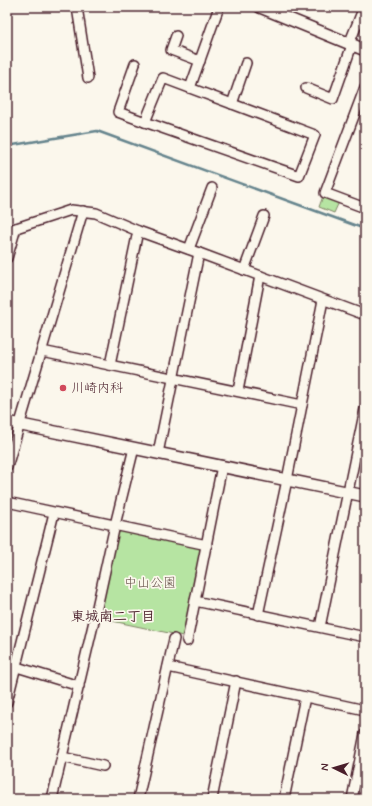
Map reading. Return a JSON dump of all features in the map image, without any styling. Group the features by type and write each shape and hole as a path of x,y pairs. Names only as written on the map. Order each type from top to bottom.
{"street":[{"path":"77,7 88,78"},
{"path":"190,88 219,7"},
{"path":"260,7 365,50"},
{"path":"306,88 333,99 364,7"},
{"path":"176,36 171,50 200,61"},
{"path":"232,104 246,63"},
{"path":"135,64 118,112 145,122 299,176 315,135 163,78 145,122"},
{"path":"365,87 325,193 365,208"},
{"path":"189,249 212,188"},
{"path":"7,258 12,229 71,210 96,213 138,231 365,316"},
{"path":"7,467 84,212"},
{"path":"244,270 264,216"},
{"path":"110,365 138,231"},
{"path":"158,453 199,253"},
{"path":"238,391 260,276"},
{"path":"258,614 287,480 323,300"},
{"path":"42,350 302,405"},
{"path":"320,627 365,409"},
{"path":"7,422 365,496"},
{"path":"52,799 134,448"},
{"path":"187,641 222,466"},
{"path":"7,502 207,545"},
{"path":"7,702 12,666 54,513"},
{"path":"195,601 365,637"},
{"path":"138,799 174,639"},
{"path":"12,666 79,686"},
{"path":"168,667 365,710"},
{"path":"212,799 236,681"},
{"path":"284,799 305,697"},
{"path":"352,799 365,734"},
{"path":"62,756 103,766"}],"green space":[{"path":"323,196 339,202 334,213 319,207"},
{"name":"中山公園","path":"122,531 201,547 183,636 98,618 117,533"}],"waterway":[{"path":"7,146 97,131 365,229"}],"place":[{"name":"川崎内科","path":"63,388"}],"district":[{"name":"東城南二丁目","path":"113,617"}]}
